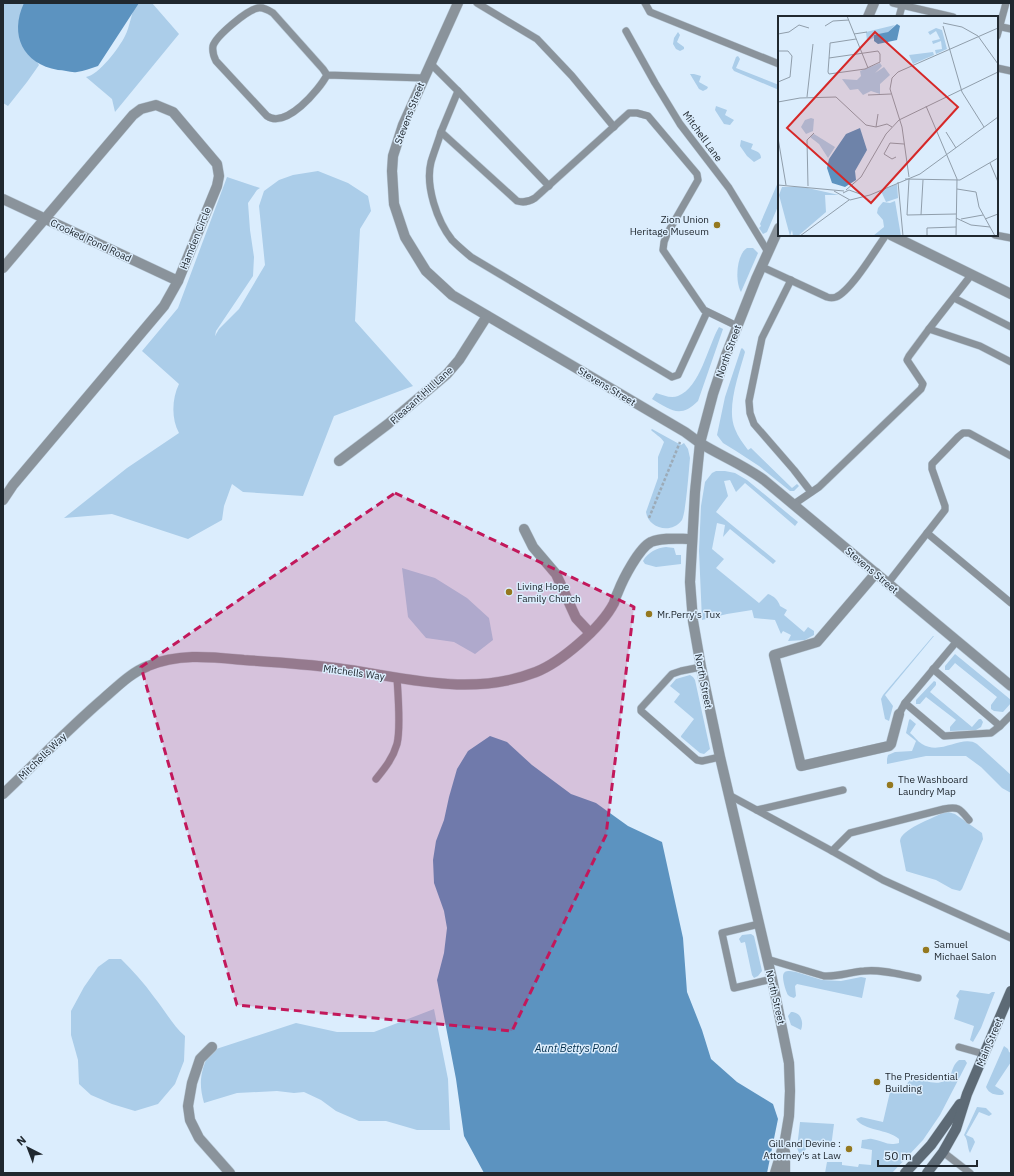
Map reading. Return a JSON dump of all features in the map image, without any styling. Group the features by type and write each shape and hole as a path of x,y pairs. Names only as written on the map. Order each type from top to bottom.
{"main road":[{"name":"Main Street","path":"927,1173 943,1152 956,1129 967,1094 1011,991"},
{"name":"Main Street","path":"906,1173 931,1145 967,1094"}],"street":[{"name":"Stevens Street","path":"458,3 403,125 393,156 392,171 394,204 398,219 405,237 426,271 452,295 685,432 714,452 749,469 794,504 1011,686"},
{"path":"868,16 874,3"},
{"name":"Hamden Circle","path":"3,268 140,108 156,106 166,108 173,112 217,164 219,176 217,186 178,281 164,306 13,485 3,500"},
{"name":"Crooked Pond Road","path":"3,199 178,281"},
{"name":"North Street","path":"778,230 737,326 719,374 700,443 691,539 690,582 693,621 700,667 784,1033 789,1070 790,1104 785,1140 785,1173"},
{"path":"893,236 1011,294"},
{"name":"Pleasant Hill Lane","path":"339,461 388,424 447,374 459,360 487,316"},
{"path":"524,529 534,548 556,574 576,618 590,633"},
{"name":"Mitchells Way","path":"3,794 87,713 126,679 148,666 170,659 188,656 228,658 336,668 425,682 462,684 486,684 510,680 537,671 549,666 570,651 590,633 614,604 619,590 643,549 657,540 691,539"},
{"path":"876,573 817,642 774,655 801,766 886,747 891,744 899,714"},
{"path":"212,1047 200,1059 192,1083 188,1106 190,1120 199,1138 230,1173"},
{"name":"North Street","path":"775,1173 785,1140"}],"lane":[{"path":"477,3 537,39 572,76 614,127"},
{"path":"645,3 650,12 778,64"},
{"path":"893,3 948,16"},
{"path":"1006,3 998,27 1011,29"},
{"path":"899,16 902,6"},
{"path":"263,8 273,12 327,75 322,84 297,109 285,118 271,119 216,61 213,46 219,36 241,17 250,11 263,8"},
{"name":"Mitchell Lane","path":"626,31 680,124 729,188 768,252"},
{"path":"430,63 549,186"},
{"path":"998,68 1011,71"},
{"path":"327,75 423,78"},
{"path":"458,91 441,132 431,163 430,182 433,200 444,229 453,241 471,257 672,376 678,375 707,312"},
{"path":"441,132 517,201 523,203 530,202 629,114 637,113 648,116 697,174 698,180 696,186 667,234 664,242 664,250 704,310 737,326"},
{"path":"762,267 831,298 837,296 857,278 885,236"},
{"path":"998,236 1011,238"},
{"path":"794,504 819,487 921,389 923,384 908,360 909,356 972,274"},
{"path":"791,280 762,338 749,401 750,413 754,424 811,492"},
{"path":"954,298 1011,327"},
{"path":"929,329 980,346 1011,362"},
{"path":"888,583 944,510 945,506 932,469 932,464 958,437 969,432 1011,456"},
{"path":"927,533 1011,603"},
{"path":"899,714 905,703 957,641"},
{"path":"700,667 681,671 668,677 641,708 641,711 697,760 702,761 720,757"},
{"path":"933,669 1000,726"},
{"path":"376,779 387,766 397,744 397,678"},
{"path":"905,703 944,736 991,733 1011,715"},
{"path":"757,810 843,790"},
{"path":"729,795 883,880 1011,938"},
{"path":"832,851 850,833 944,809 953,807 959,808 969,820"},
{"path":"759,924 722,933 734,988 772,979"},
{"path":"767,959 824,976 866,970 918,978"},
{"path":"959,1047 984,1054"},
{"path":"943,1152 970,1173"}],"path":[{"path":"649,518 681,442"}],"highlighted area":[{"path":"395,493 634,607 606,835 512,1031 237,1005 141,667"}],"shaded area":[{"path":"3,3 39,3 34,56 39,65 8,106 3,103"},
{"path":"136,3 152,3 179,34 115,112 112,99 86,77 97,71 118,47 127,32"},
{"path":"678,32 680,35 677,42 684,47 684,49 680,51 676,49 673,44 674,38"},
{"path":"738,56 740,59 736,68 778,85 778,90 734,71 732,68 736,57"},
{"path":"690,74 701,76 699,82 708,87 707,89 703,91 699,89"},
{"path":"716,106 727,110 725,115 734,120 730,125 724,124 715,110"},
{"path":"741,140 753,144 751,149 759,153 761,158 754,162 747,156 740,146"},
{"path":"318,171 348,183 368,196 371,211 360,229 355,321 413,386 334,416 303,496 243,492 232,484 224,506 222,520 188,539 112,514 64,518 127,468 179,433 176,427 173,408 179,384 142,351 178,308 227,177 260,188 248,203 254,257 253,276 216,331 215,336 219,329 239,309 265,265 259,206 264,191 279,180 293,175"},
{"path":"778,182 778,206 767,232 763,234 759,228 761,226 760,224"},
{"path":"747,248 753,248 758,253 741,292 737,276 741,256 743,251"},
{"path":"719,327 723,329 698,401 686,410 675,411 652,399 656,393 673,397 686,392 698,376"},
{"path":"742,348 745,352 734,391 732,411 735,429 748,450 751,448 792,488 797,484 799,486 794,491 790,491 759,466 723,443 717,435 725,397"},
{"path":"652,429 681,445 684,443 688,449 690,458 685,508 682,520 677,525 672,527 661,528 655,526 648,518 646,512 658,478 658,457 664,442 651,430"},
{"path":"716,471 735,473 747,480 798,522 795,526 745,483 736,492 730,480 724,481 728,496 716,512 776,561 773,564 730,529 723,537 725,525 717,523 712,549 724,559 716,568 759,603 768,594 772,596 777,600 780,606 787,610 784,615 804,632 808,627 814,631 814,635 805,640 788,641 791,635 783,631 781,634 775,620 754,618 752,610 702,620 699,551 701,506 705,482 712,473"},
{"path":"666,547 674,548 676,555 681,555 681,564 656,567 645,564 643,561 650,553 656,549"},
{"path":"402,568 435,578 467,598 489,618 493,640 475,654 454,642 426,638 408,617"},
{"path":"933,636 885,695 893,706 889,721 885,719 881,699 883,695"},
{"path":"955,654 1011,700 1011,703 1003,712 994,711 991,709 991,705 997,697 955,663 949,670 945,670 945,666"},
{"path":"690,675 695,680 710,749 704,754 700,753 681,737 694,719 674,702 680,694 670,686 676,679"},
{"path":"934,681 936,682 936,685 930,692 972,727 979,719 981,719 983,722 981,727 976,730 950,731 950,727 956,720 926,697 920,704 916,704 916,700"},
{"path":"910,719 916,724 910,733 920,743 929,747 944,747 965,741 977,744 1011,775 1011,793 1002,788 981,767 966,756 926,756 887,764 888,755 895,752 912,751 916,741 906,733"},
{"path":"948,812 955,814 982,833 983,839 960,891 952,889 936,880 906,871 900,841 906,832 911,828 942,813"},
{"path":"751,934 754,936 762,971 754,978 752,975 745,942 741,943 739,939 742,935"},
{"path":"109,959 121,959 142,982 172,1022 185,1036 184,1061 175,1084 158,1104 135,1111 112,1104 91,1095 79,1084 78,1060 71,1035 71,1011 84,987 98,967"},
{"path":"790,971 822,980 841,981 861,977 866,978 862,998 797,984 795,986 796,996 794,998 791,997 787,993 783,977 784,972"},
{"path":"960,990 989,994 995,992 981,1028 973,1042 970,1040 974,1026 954,1019 959,999 956,996"},
{"path":"434,1009 448,1079 450,1130 417,1130 386,1121 359,1121 336,1111 321,1100 304,1092 294,1093 277,1091 237,1093 204,1103 201,1089 201,1076 204,1064 210,1051 296,1023 337,1032 374,1032"},
{"path":"791,1012 794,1012 801,1018 801,1030 791,1025 788,1016"},
{"path":"1004,1046 1011,1053 1011,1062 995,1086 1003,1091 1004,1094 997,1095 992,1094 986,1087"},
{"path":"959,1060 965,1060 967,1063 940,1115 923,1140 892,1173 825,1173 827,1162 842,1162 842,1165 858,1167 859,1164 871,1165 872,1150 861,1148 862,1140 871,1139 888,1144 899,1143 899,1139 889,1133 865,1126 856,1119 861,1117 883,1122 890,1092 896,1093 913,1077 934,1083 944,1081 948,1079"},
{"path":"977,1107 986,1108 992,1114 989,1116 979,1112 966,1135 973,1138 975,1142 970,1153 964,1135"},
{"path":"800,1122 834,1124 831,1147 810,1144 802,1154 799,1153 797,1148"}],"water":[{"path":"24,3 139,3 98,66 75,72 46,67 36,62 28,55 22,46 18,26"},
{"name":"Aunt Bettys Pond","path":"490,736 507,742 532,765 571,794 596,803 628,826 662,842 683,938 687,992 702,1030 711,1059 737,1082 773,1104 778,1119 767,1173 484,1173 464,1136 456,1079 437,980 444,953 447,928 444,911 434,883 433,860 436,841 444,820 457,769 468,751"}],"place":[{"name":"Zion Union Heritage Museum","path":"717,225"},
{"name":"Living Hope Family Church","path":"509,592"},
{"name":"Mr.Perry's Tux","path":"649,614"},
{"name":"The Washboard Laundry Map","path":"890,785"},
{"name":"Samuel Michael Salon","path":"926,950"},
{"name":"The Presidential Building","path":"877,1082"},
{"name":"Gill and Devine : Attorney's at Law","path":"849,1149"}]}
